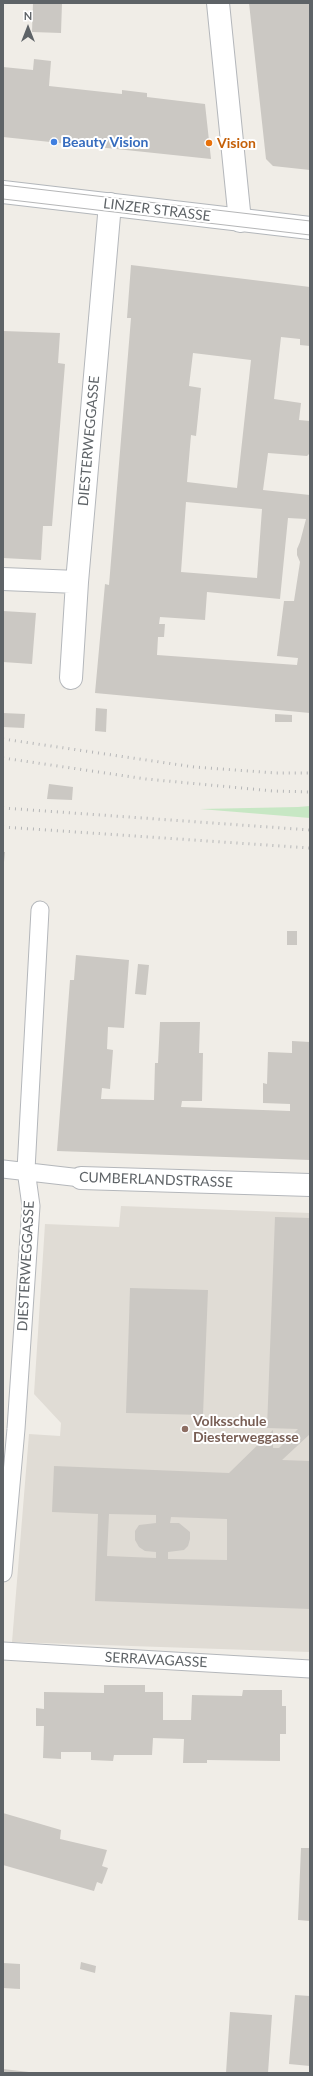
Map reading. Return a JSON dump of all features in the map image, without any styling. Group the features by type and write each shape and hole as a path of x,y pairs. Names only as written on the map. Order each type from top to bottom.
{"street":[{"path":"218,3 240,221"},
{"name":"LINZER STRASSE","path":"3,192 240,221 310,228"},
{"name":"DIESTERWEGGASSE","path":"71,678 77,582 110,204"},
{"path":"3,579 77,582"},
{"name":"CUMBERLANDSTRASSE","path":"81,1178 310,1185"}],"lane":[{"name":"DIESTERWEGGASSE","path":"3,1573 16,1429 30,1206 26,1170 40,910"},
{"name":"CUMBERLANDSTRASSE","path":"3,1169 26,1170 81,1178"},
{"name":"SERRAVAGASSE","path":"3,1651 310,1669"}],"shaded area":[{"name":"Volksschule Diesterweggasse","path":"121,1206 310,1213 310,1652 12,1642 29,1434 60,1436 61,1423 34,1394 45,1224 119,1227"}],"green space":[{"path":"310,806 310,818 200,809 298,807"}],"building":[{"path":"33,3 62,3 61,33 32,32"},
{"path":"249,3 310,3 310,170 273,166 266,159"},
{"path":"34,59 51,61 49,86 122,94 122,90 147,93 147,97 205,104 211,159 3,137 3,67 33,70"},
{"path":"131,265 310,287 310,346 300,345 300,339 281,337 274,399 301,403 299,420 310,421 310,453 307,456 268,453 263,490 310,495 310,713 95,693 105,584 109,585 131,318 127,318","holes":["193,353 251,360 237,488 187,482 191,435 196,436 201,388 189,386","186,502 262,509 257,578 181,572","288,518 306,519 297,549 297,555 300,562 294,601 284,601 277,656 298,658 297,665 157,655 158,637 164,637 165,624 159,624 160,617 205,620 207,592 280,599"]},
{"path":"3,331 60,333 58,363 65,364 52,526 43,526 41,560 3,558"},
{"path":"3,611 36,613 32,664 3,662"},
{"path":"96,708 107,709 106,732 95,731"},
{"path":"3,713 25,714 24,728 3,727"},
{"path":"275,714 292,715 292,722 275,722"},
{"path":"49,784 73,787 72,800 47,799"},
{"path":"3,852 5,852 4,862 3,862"},
{"path":"287,931 297,931 297,945 287,945"},
{"path":"76,955 129,960 124,1028 108,1027 107,1049 113,1050 110,1089 102,1088 101,1099 154,1100 155,1063 158,1063 160,1022 200,1022 199,1053 203,1053 202,1101 182,1101 181,1107 290,1111 290,1104 263,1103 263,1083 267,1084 268,1052 292,1053 292,1041 310,1042 310,1160 57,1151 70,980 74,980"},
{"path":"138,964 149,965 146,995 135,994"},
{"path":"275,1217 310,1218 310,1434 282,1460 310,1461 310,1609 95,1601 98,1514 52,1512 54,1466 229,1473 273,1430 273,1448 279,1448 298,1429 267,1428","holes":["109,1514 156,1515 156,1523 139,1525 135,1531 135,1540 139,1547 145,1551 156,1552 156,1558 107,1556","171,1517 227,1519 227,1560 168,1559 168,1552 184,1550 188,1546 190,1539 190,1532 179,1523 170,1523"]},
{"path":"130,1288 208,1290 203,1415 126,1413"},
{"path":"104,1685 145,1685 145,1692 163,1692 163,1720 191,1720 192,1695 242,1696 243,1690 282,1690 282,1706 286,1706 286,1734 280,1734 280,1761 207,1760 207,1763 183,1763 184,1739 153,1738 152,1755 114,1755 113,1761 91,1760 91,1752 61,1752 61,1759 43,1758 44,1726 36,1726 36,1708 44,1709 44,1692 104,1693"},
{"path":"3,1813 61,1830 60,1839 107,1850 102,1866 108,1868 102,1884 97,1882 94,1891 3,1865"},
{"path":"301,1848 310,1848 310,1921 298,1920"},
{"path":"81,1962 96,1966 95,1973 80,1969"},
{"path":"3,1963 20,1964 20,1989 3,1988"},
{"path":"295,1995 310,1996 310,2066 289,2064"},
{"path":"230,2012 272,2015 268,2073 226,2073"},
{"path":"3,2069 29,2072 3,2073"}],"tram line":[{"path":"3,185 310,221"},
{"path":"3,199 310,235"}],"railway":[{"path":"3,739 194,767 276,773 310,773"},
{"path":"3,758 146,779 273,791 310,792"},
{"path":"3,808 310,830"},
{"path":"3,827 310,848"}],"place":[{"name":"Beauty Vision","path":"54,142"},
{"name":"Vision","path":"209,143"},
{"name":"Volksschule Diesterweggasse","path":"185,1429"}]}
